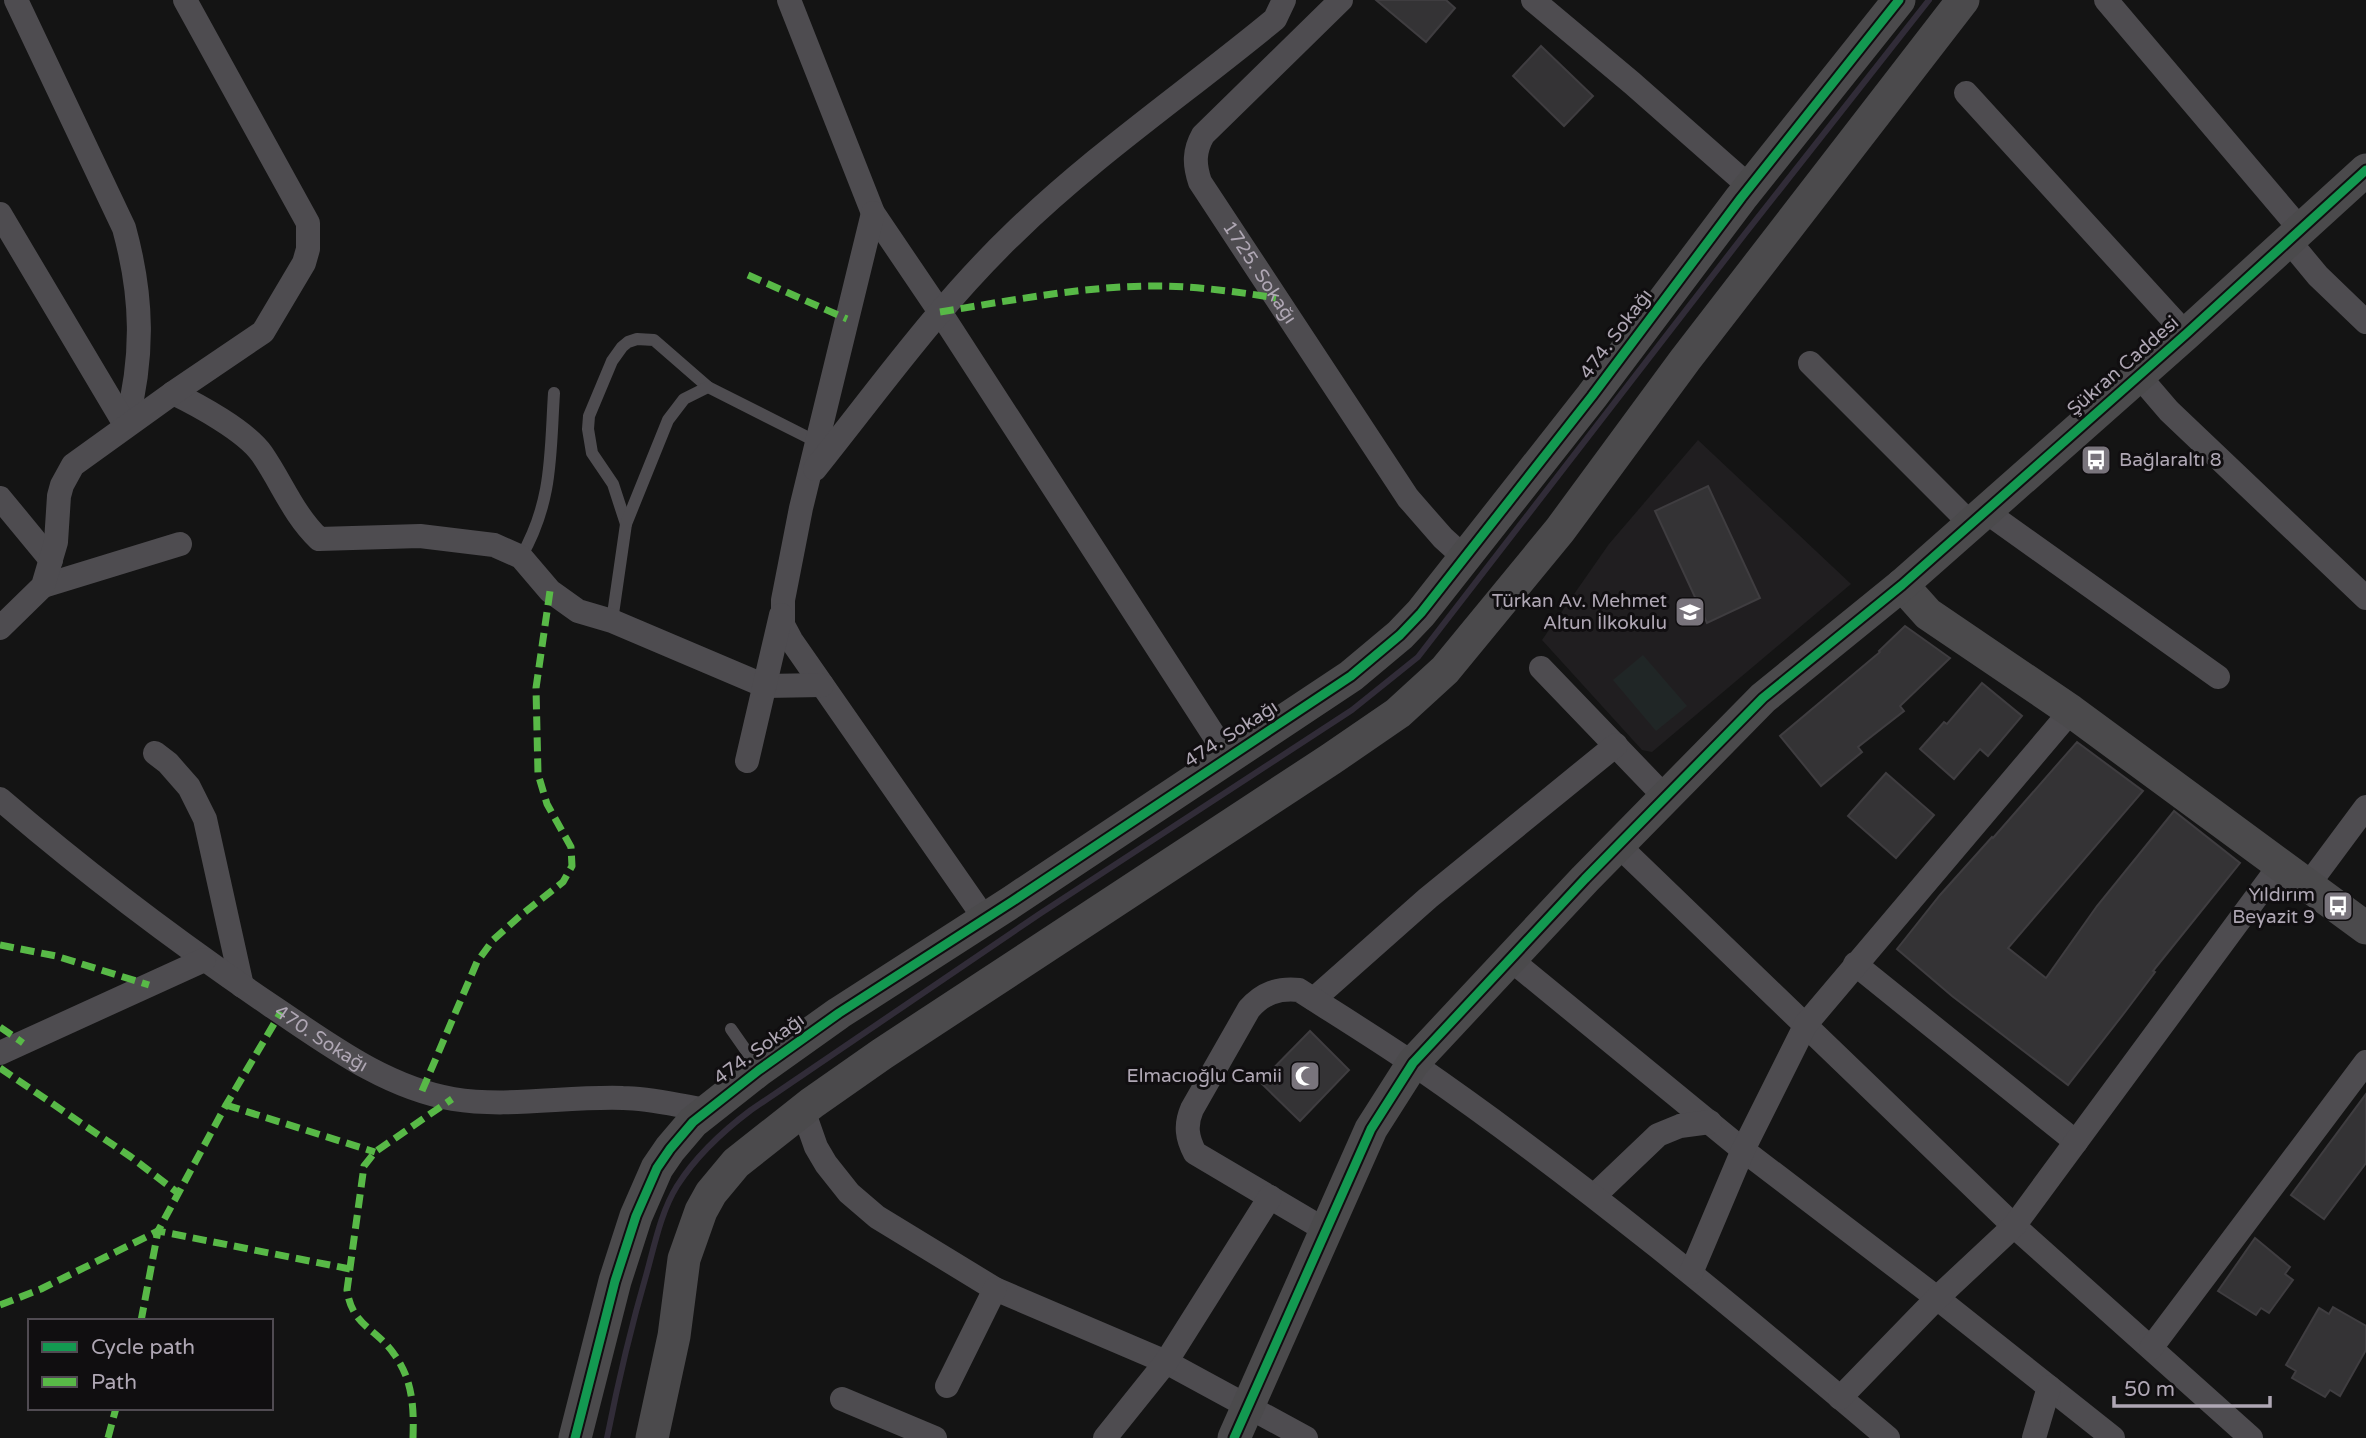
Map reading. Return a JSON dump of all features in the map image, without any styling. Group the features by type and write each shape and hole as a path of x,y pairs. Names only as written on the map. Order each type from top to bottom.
{"street":[{"path":"16,0 124,228 131,253 139,303 140,334 137,375 126,426"},
{"path":"43,586 56,542 59,496 67,475 82,457 263,332 304,262 309,236 308,223 185,0"},
{"path":"789,0 873,213 1228,757"},
{"path":"809,476 975,272 1054,195 1275,19 1284,0"},
{"name":"1725. Sokağı","path":"1341,0 1203,135 1196,151 1196,172 1401,488 1423,518 1465,558"},
{"path":"1533,0 1750,187"},
{"path":"652,1438 674,1336 684,1259 701,1211 722,1177 803,1110 953,1006 1341,753 1398,713 1430,685 1560,530 1700,341 1963,0"},
{"path":"2106,0 2295,236 2318,276 2366,323"},
{"name":"474. Sokağı","path":"575,1438 615,1281 636,1216 657,1168 670,1149 707,1110 839,1013 1342,683 1378,655 1421,614 1465,558 1890,3"},
{"path":"1966,93 2186,334"},
{"name":"Şükran Caddesi","path":"1234,1438 1371,1129 1413,1063 1618,845 1763,698 1902,585 2186,334 2366,170"},
{"path":"747,761 782,613 809,476 873,213"},
{"path":"0,214 126,426"},
{"path":"1811,363 1978,518 2218,677"},
{"path":"2138,376 2169,411 2366,598"},
{"path":"173,393 226,424 260,451 299,518 319,539 420,536 494,545 522,557 550,591 563,602 586,614 612,621 765,686 822,685"},
{"path":"0,498 51,560"},
{"path":"0,628 43,586 180,544"},
{"path":"1902,585 1928,614 2071,712 2366,928"},
{"path":"782,613 786,633 985,919"},
{"path":"1541,668 1665,797"},
{"path":"1691,1273 1743,1150 1806,1024 2071,712"},
{"path":"1314,999 1438,890 1616,745"},
{"path":"155,753 179,774 189,787 205,819 242,986"},
{"name":"470. Sokağı","path":"0,799 98,881 204,960 367,1068 397,1082 429,1093 475,1102 624,1098 707,1110"},
{"path":"2308,885 2366,807"},
{"path":"1618,845 2014,1226 2251,1438"},
{"path":"1840,1398 1937,1298 2014,1226 2280,865"},
{"path":"1510,959 1743,1150 1937,1298 2113,1438"},
{"path":"0,1053 204,960"},
{"path":"1855,964 2076,1142"},
{"path":"1327,1231 1195,1153 1188,1135 1188,1117 1249,1009 1269,993 1299,990 1413,1063 1594,1196 1691,1273 1840,1398 1862,1429 1888,1438"},
{"path":"2151,1348 2366,1062"},
{"path":"803,1110 816,1147 826,1164 855,1200 877,1217 995,1289 1166,1362 1306,1438"},
{"path":"1594,1196 1658,1135 1681,1126 1710,1122"},
{"path":"1105,1438 1166,1362 1270,1197"},
{"path":"947,1386 995,1289"},
{"path":"2035,1438 2049,1387"},
{"path":"842,1399 935,1438"}],"lane":[{"path":"626,524 613,484 592,453 588,429 589,416 616,353 628,342 636,339 653,340 708,387 817,442"},
{"path":"612,621 626,524 668,420 684,400 708,387"},
{"path":"522,557 546,499 554,393"},
{"path":"731,1029 759,1070"}],"shaded area":[{"name":"Türkan Av. Mehmet Altun İlkokulu","path":"1698,440 1851,584 1652,752 1642,750 1542,640 1609,544"},
{"path":"1643,655 1687,706 1656,731 1613,680"}],"building":[{"path":"1376,0 1446,0 1455,8 1426,42"},
{"path":"1541,46 1593,96 1564,126 1513,76"},
{"path":"1708,486 1760,598 1707,623 1655,511"},
{"path":"1905,626 1950,658 1900,706 1904,711 1858,747 1862,752 1821,786 1780,736 1880,652"},
{"path":"1982,683 2022,716 1988,756 1980,749 1954,779 1920,749 1944,722 1947,724"},
{"path":"2077,742 2143,791 2008,948 2046,978 2097,906 2174,811 2240,863 2153,971 2155,972 2068,1085 1952,996 1897,949 1940,895"},
{"path":"1886,773 1934,815 1896,858 1848,816"},
{"name":"Elmacıoğlu Camii","path":"1310,1031 1349,1070 1300,1121 1260,1082"},
{"path":"2366,1094 2366,1163 2324,1219 2291,1195"},
{"path":"2255,1238 2290,1267 2285,1274 2293,1280 2269,1313 2261,1308 2256,1315 2218,1291"},
{"path":"2333,1307 2366,1326 2366,1350 2340,1396 2330,1390 2325,1397 2292,1378 2296,1371 2286,1365 2319,1308 2329,1314"}],"waterway":[{"path":"607,1438 630,1334 663,1217 677,1186 701,1154 751,1110 1041,913 1352,710 1418,657 1929,0"}],"marked path":[{"path":"748,275 847,319"},
{"path":"940,312 1052,294 1136,286 1192,287 1276,298"},
{"path":"422,1091 477,962 493,940 563,882 572,866 571,847 547,804 538,774 536,688 550,591"},
{"path":"0,945 56,956 149,985"},
{"path":"141,1319 158,1231 226,1105 281,1012"},
{"path":"0,1027 23,1043"},
{"path":"0,1068 131,1157 178,1193"},
{"path":"413,1438 412,1405 405,1374 387,1345 354,1312 347,1290 364,1166 375,1152 452,1099"},
{"path":"226,1105 375,1152"},
{"path":"0,1305 41,1289 158,1231 350,1269"},
{"path":"108,1438 115,1410"}],"cycle path":[{"path":"575,1438 615,1281 636,1216 657,1168 693,1122 759,1070 839,1013 1013,901 1351,676 1400,635 1421,613 1592,396 1741,198 1899,0"},
{"path":"1234,1438 1371,1129 1413,1063 1585,879 1763,698 1902,585 2186,334 2366,170"}],"place":[{"name":"Bağlaraltı 8","path":"2096,460"},
{"name":"Türkan Av. Mehmet Altun İlkokulu","path":"1690,612"},
{"name":"Yıldırım Beyazit 9","path":"2338,906"},
{"name":"Elmacıoğlu Camii","path":"1305,1076"}]}
